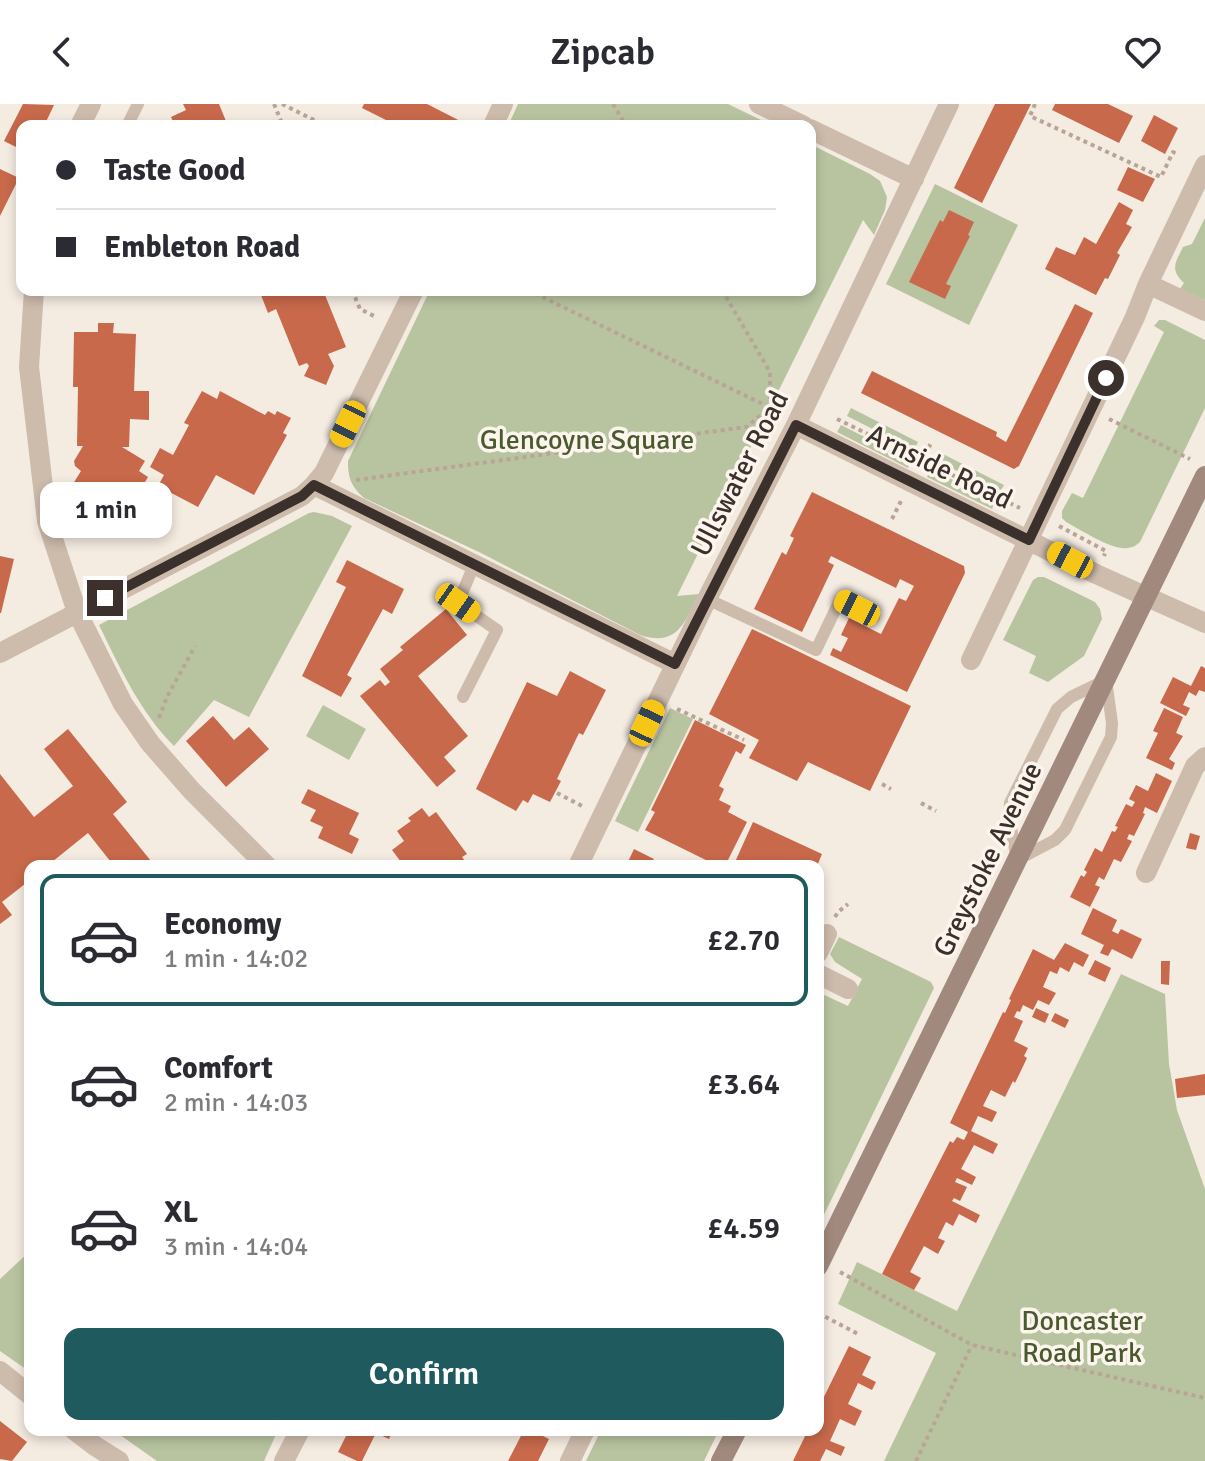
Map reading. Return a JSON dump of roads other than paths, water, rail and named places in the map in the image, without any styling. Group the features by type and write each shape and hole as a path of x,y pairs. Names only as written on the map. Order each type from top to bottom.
{"street":[{"path":"759,104 792,120"},
{"name":"Ullswater Road","path":"581,860 707,599 796,425 949,104"},
{"path":"816,132 914,179"},
{"path":"971,660 1205,165"},
{"path":"1148,284 1205,311"},
{"path":"34,296 29,367 47,521 77,612 123,704 150,743 192,791 261,860"},
{"path":"0,653 302,496 324,473 411,296"},
{"name":"Arnside Road","path":"796,425 1103,578 1205,623"},
{"path":"314,485 675,664"},
{"name":"Greystoke Avenue","path":"824,1253 1203,485"},
{"path":"1146,873 1195,766 1205,757"},
{"path":"824,940 827,934"},
{"path":"824,977 848,989"},
{"path":"0,1371 24,1390"},
{"path":"82,1436 119,1461"},
{"path":"284,1461 297,1436"},
{"path":"570,1461 582,1436"},
{"path":"721,1461 734,1436"}],"lane":[{"path":"463,697 497,630 458,603 474,565"},
{"path":"707,599 816,650 840,600 874,617"},
{"path":"1106,680 1111,737 1065,830 1055,840 1017,860 1009,817 1010,803 1057,709 1071,697 1106,680"}],"park label":[{"name":"Glencoyne Square","path":"587,439"},
{"name":"Doncaster Road Park","path":"1082,1336"}]}
